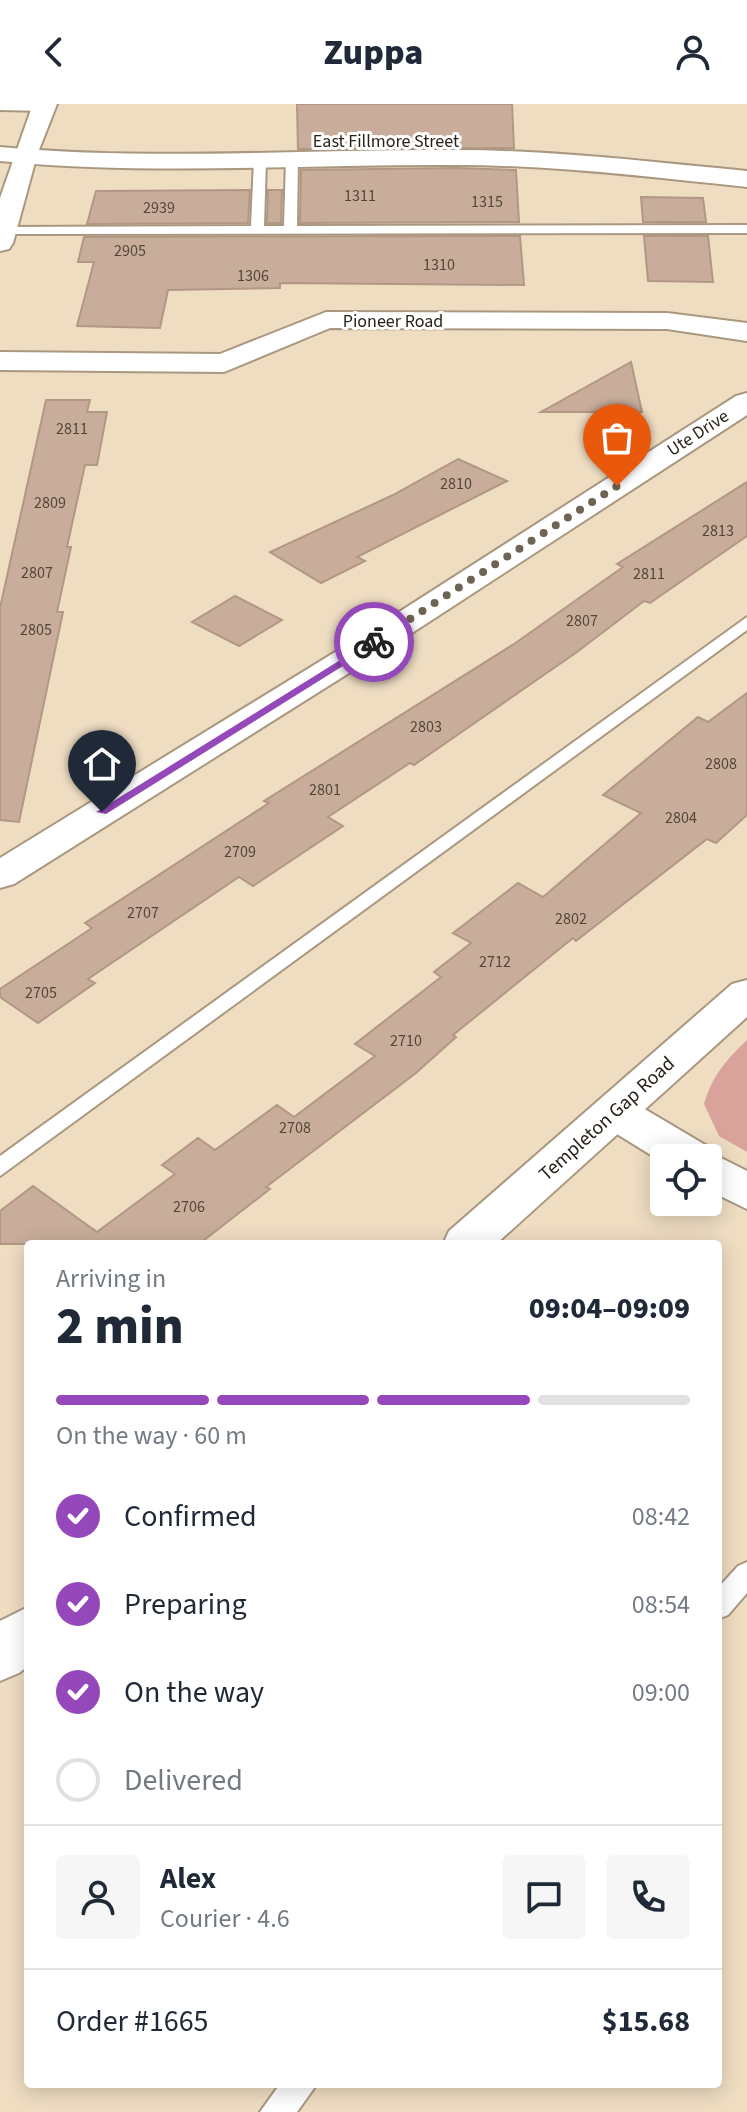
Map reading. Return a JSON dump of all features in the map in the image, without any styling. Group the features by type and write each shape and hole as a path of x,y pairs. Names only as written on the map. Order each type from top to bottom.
{"street":[{"path":"3,223 13,155 44,105"},
{"name":"East Fillmore Street","path":"13,155 80,142 457,140 553,143 747,162"},
{"name":"East Fillmore Street","path":"13,155 74,161 550,160 747,179"},
{"name":"Pioneer Road","path":"0,361 224,363 326,320 667,321 747,332"},
{"name":"Ute Drive","path":"0,875 383,637 747,402"},
{"name":"Templeton Gap Road","path":"471,1240 747,994"},
{"path":"615,1112 668,1144"},
{"path":"722,1177 747,1192"},
{"path":"0,1656 24,1635"}],"lane":[{"path":"0,106 44,105"},
{"path":"290,231 292,159"},
{"path":"257,231 260,160"},
{"path":"3,223 257,231 747,229"},
{"path":"0,1168 747,622"},
{"path":"722,1602 747,1574"},
{"path":"276,2112 297,2088"}],"shaded area":[{"path":"747,1040 747,1152 719,1136 704,1104 721,1069"}],"building":[{"path":"297,104 512,104 514,148 298,149"},
{"path":"301,170 516,170 519,222 300,223"},
{"path":"250,190 248,223 87,224 96,191"},
{"path":"268,190 282,190 281,223 267,223"},
{"path":"641,197 703,198 706,222 643,222"},
{"path":"520,236 524,285 280,283 280,288 168,290 160,328 77,326 94,262 78,262 84,237"},
{"path":"644,236 708,236 713,282 648,281"},
{"path":"631,362 642,412 541,412"},
{"path":"46,400 90,400 87,412 107,412 97,465 85,465 67,547 71,547 57,612 63,612 19,822 0,820 0,608"},
{"path":"458,459 507,481 357,557 365,561 321,583 270,552 393,495"},
{"path":"747,482 747,536 650,603 644,601 577,652 414,765 410,763 328,817 343,826 253,886 239,877 88,979 95,983 38,1023 0,997 0,989 92,928 85,923 269,803 264,801 514,644 623,567 617,564"},
{"path":"235,596 282,620 239,646 192,622"},
{"path":"747,693 747,815 716,843 707,839 576,941 573,938 453,1035 456,1037 416,1073 266,1187 270,1189 204,1240 24,1240 24,1244 0,1244 0,1211 33,1186 97,1232 175,1174 162,1165 198,1138 215,1150 277,1105 294,1117 375,1056 355,1044 441,977 434,972 471,943 453,933 518,883 543,897 641,813 603,795 698,717 708,722"}],"way so far":[{"path":"374,642 617,486"}],"route":[{"path":"102,812 374,642"}]}
